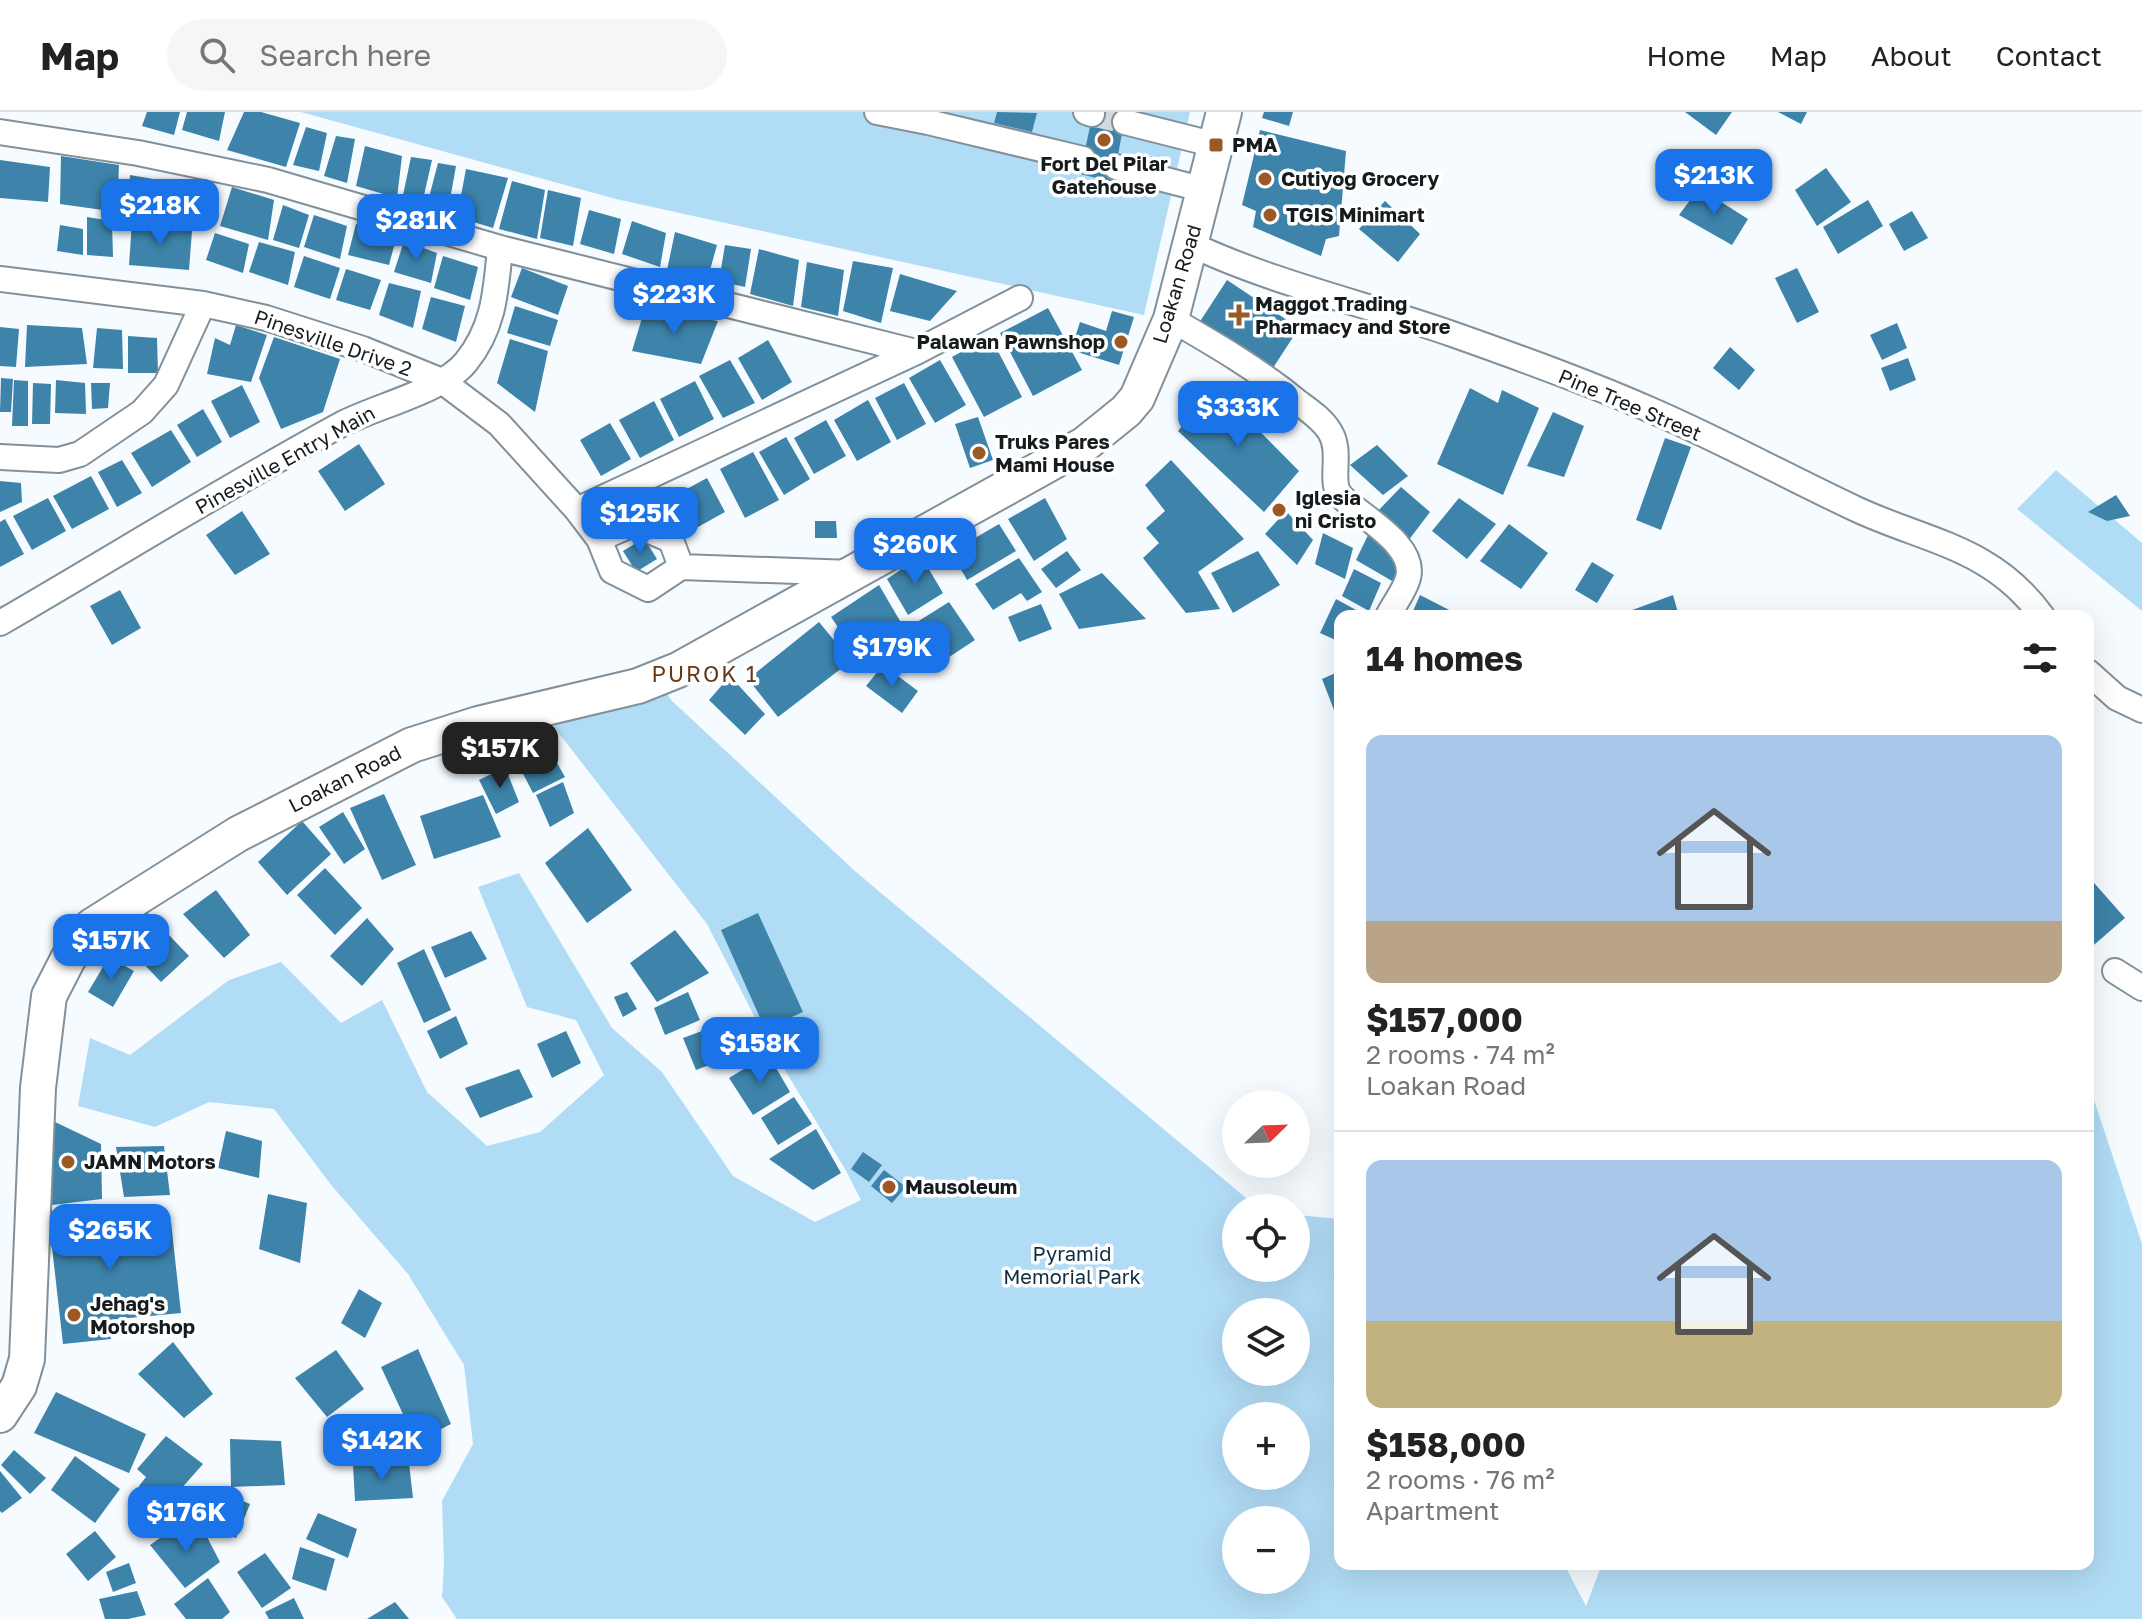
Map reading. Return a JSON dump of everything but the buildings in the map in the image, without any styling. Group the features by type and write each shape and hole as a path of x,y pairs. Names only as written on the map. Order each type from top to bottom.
{"main road":[{"name":"Loakan Road","path":"0,1415 19,1386 27,1359 38,1088 49,996 68,959 92,926 238,834 412,745 478,724 638,686 678,670 1085,444 1137,398 1171,319 1224,112"}],"street":[{"path":"877,112 969,121 1083,159"},
{"path":"1125,122 1216,145"},
{"path":"0,132 138,153 268,180 500,248 916,352"},
{"path":"1116,167 1205,190"},
{"name":"Pine Tree Street","path":"1190,244 1342,301 1453,334 1652,411 1857,510 1909,533 1962,549 1993,567 2030,599 2038,610"},
{"name":"Pinesville Entry Main","path":"0,623 345,422 442,381 464,365 485,337 495,305 500,248"},
{"name":"Pinesville Drive 2","path":"0,279 203,304 266,318 363,349 442,381 499,424 577,510 599,539"},
{"path":"577,510 916,352 1020,298"},
{"path":"0,457 59,460 80,454 142,412 166,385 203,304"},
{"path":"1171,319 1265,374 1329,430 1336,444 1335,483 1338,493 1381,527 1407,560 1408,577 1391,610"},
{"path":"681,567 671,540 633,524 599,539 612,571 648,589 681,567 854,573"},
{"path":"2094,677 2117,698 2142,710"},
{"path":"2115,971 2142,988"}],"green space":[{"path":"301,112 1190,112 1144,315 616,199"},
{"path":"2056,470 2142,543 2142,611 2017,509"},
{"name":"Pyramid Memorial Park","path":"665,687 670,699 856,872 1241,1194 1222,1194 1222,1282 1310,1282 1310,1216 1334,1218 1334,1570 1567,1570 1586,1606 1600,1570 2094,1570 2094,1100 2142,1244 2142,1619 457,1619 442,1597 442,1501 473,1444 464,1365 408,1274 332,1186 274,1109 209,1102 155,1127 78,1106 90,1038 130,1055 229,980 281,962 341,1023 382,1000 427,1092 487,1146 540,1132 604,1075 576,1020 527,1007 478,887 519,873 612,1028 662,1072 733,1176 815,1222 861,1200 766,1039 707,924 554,727 551,718"}],"tunnel":[{"path":"1092,114 1125,122"}],"place":[{"name":"Fort Del Pilar Gatehouse","path":"1104,140"},
{"name":"PMA","path":"1216,145"},
{"name":"Cutiyog Grocery","path":"1265,179"},
{"name":"TGIS Minimart","path":"1270,215"},
{"name":"Maggot Trading Pharmacy and Store","path":"1239,315"},
{"name":"Palawan Pawnshop","path":"1121,342"},
{"name":"Truks Pares Mami House","path":"979,453"},
{"name":"Iglesia ni Cristo","path":"1279,510"},
{"name":"JAMN Motors","path":"68,1162"},
{"name":"Mausoleum","path":"889,1187"},
{"name":"Jehag's Motorshop","path":"74,1315"}],"district":[{"name":"PUROK 1","path":"705,674"}]}
